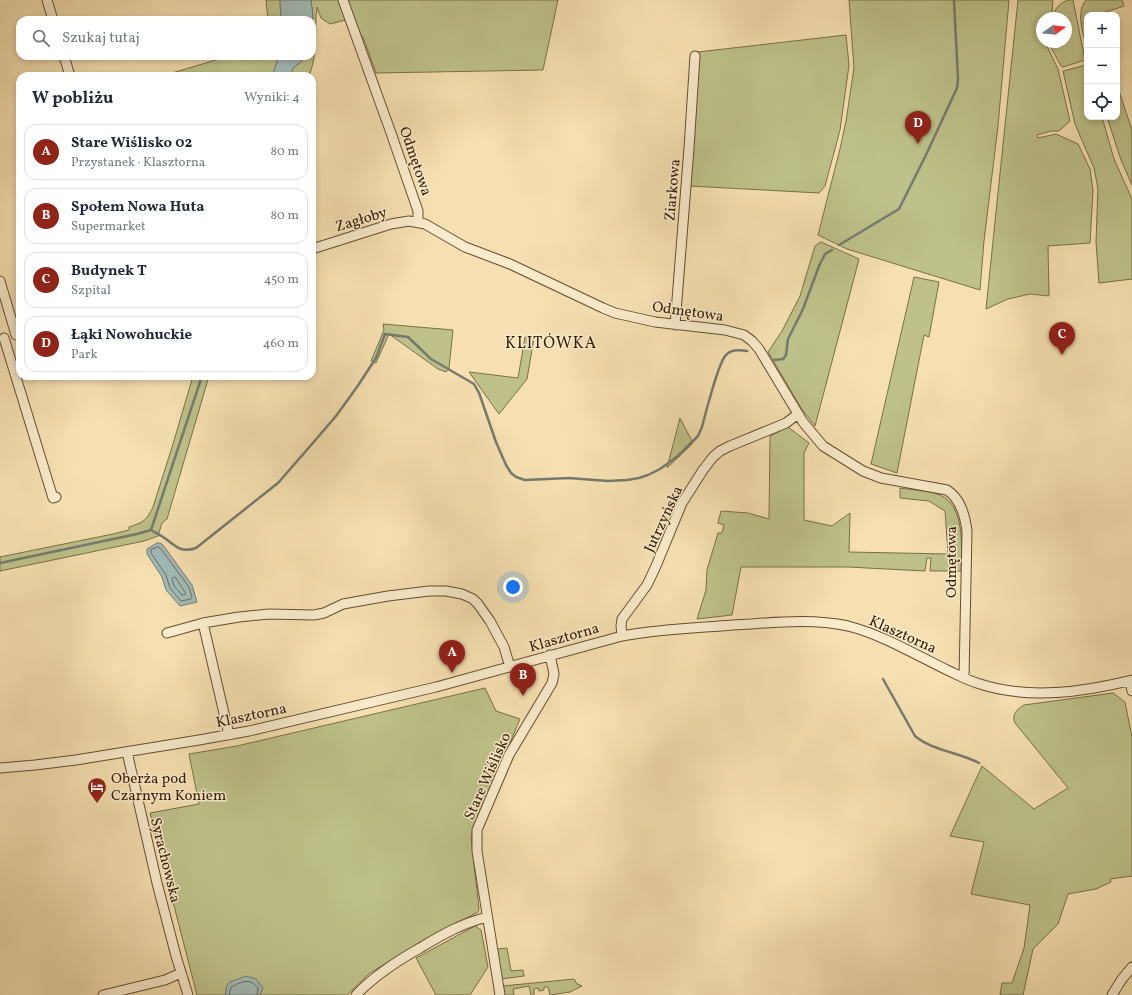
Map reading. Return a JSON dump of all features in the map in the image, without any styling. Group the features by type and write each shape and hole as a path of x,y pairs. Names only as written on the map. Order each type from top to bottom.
{"street":[{"path":"47,0 52,16"},
{"name":"Odmętowa","path":"343,0 418,211 418,222 432,227 465,247 510,264 603,308 638,318 675,325 725,330 748,338 759,349 798,414 814,436 824,446 863,470 884,480 947,490 953,494 965,518 967,536 964,678"},
{"name":"Ziarkowa","path":"675,325 695,56"},
{"path":"65,60 69,72"},
{"name":"Zagłoby","path":"316,248 391,224 404,221 418,222"},
{"path":"0,281 16,328"},
{"path":"16,335 2,339 52,498 56,497"},
{"name":"Jutrzyńska","path":"622,636 622,619 646,585 656,566 682,504 713,457 720,451 730,446 786,423 798,414"},
{"path":"167,633 203,623 264,614 314,615 324,613 343,604 388,596 429,591 456,592 473,599 483,612 506,650 510,667"},
{"name":"Klasztorna","path":"0,768 51,763 229,735 436,687 622,636 646,632 805,621 826,623 847,626 876,635 964,678 998,689 1032,693 1069,691 1131,680"},
{"path":"203,623 229,735"},
{"name":"Stare Wiślisko","path":"500,995 477,851 477,830 512,749 552,683 554,674 550,655"},
{"path":"1131,680 1132,691"},
{"name":"Syrachowska","path":"127,752 155,876 188,995"},
{"path":"356,995 370,981 396,962 466,923 487,917"},
{"path":"1112,995 1132,967"},
{"path":"102,995 165,980 181,973"}],"green space":[{"path":"266,0 280,0 281,16 268,16"},
{"path":"311,0 558,0 543,70 376,73 363,37 346,20 330,24 321,18 317,7 316,16 313,16"},
{"path":"849,0 1009,0 998,126 984,241 980,290 847,249 818,235 840,149 854,68"},
{"path":"1018,0 1053,0 1052,12 1036,12 1036,48 1048,48 1058,69 1070,121 1059,131 1051,131 1037,135 1038,138 1056,134 1078,144 1090,169 1093,190 1090,243 1048,246 1049,296 1030,294 1008,299 986,309"},
{"path":"1073,0 1084,60 1063,67 1051,48 1072,48 1072,12 1055,12 1058,6 1063,2"},
{"path":"1086,0 1122,0 1124,6 1106,12 1084,12 1084,39 1081,24 1081,11"},
{"path":"846,35 849,65 840,130 825,186 819,193 690,186 698,52"},
{"path":"216,60 278,60 273,72 175,72"},
{"path":"314,60 310,72 292,72 293,68 302,61"},
{"path":"1084,66 1084,120 1103,120 1114,159 1132,199 1132,279 1099,283 1096,242 1098,189 1094,168 1075,124 1063,71"},
{"path":"1120,94 1132,130 1132,185 1121,160 1108,120 1120,120"},
{"path":"821,242 859,259 815,426 801,408 768,352 782,331 800,296 815,246"},
{"path":"914,277 939,282 929,337 924,335 897,473 871,464"},
{"path":"383,324 453,330 449,368 446,372 438,369 389,334 376,363 371,361 384,330"},
{"path":"525,337 534,338 527,379 499,414 469,372 518,378"},
{"path":"192,380 208,380 167,519 162,523 158,536 144,541 0,571 0,557 113,534 129,530 129,527 141,522 146,518 153,507"},
{"path":"680,418 693,443 667,468"},
{"path":"788,427 809,443 804,453 804,520 832,526 850,513 849,552 948,554 945,511 929,501 900,498 900,488 935,493 948,500 954,508 958,518 962,551 961,571 930,571 931,558 927,558 925,571 848,567 741,567 732,615 697,619 706,590 707,570 718,533 722,533 724,525 718,523 721,511 748,513 769,519 770,436"},
{"path":"485,688 496,711 520,719 471,836 479,909 478,912 370,973 347,995 197,995 150,813 199,804 189,754 237,746"},
{"path":"1113,693 1125,702 1132,737 1132,876 1110,879 1111,882 1096,889 1068,894 1058,924 1033,949 1023,995 1000,995 1002,983 1012,983 1024,948 1030,905 971,894 984,842 950,836 982,766 1034,809 1068,788 1015,723 1014,715 1019,708 1024,705"},
{"path":"475,926 481,930 488,967 470,995 436,995 416,958"},
{"path":"507,948 511,971 523,970 524,976 501,979 497,949"},
{"path":"574,979 577,984 582,986 570,992 550,995 548,987 544,987 544,990 539,991 538,988 534,989 534,995 531,995 529,986 513,989 514,995 504,995 503,986"}],"water":[{"path":"280,0 311,0 313,16 281,16"},
{"path":"278,60 303,60 293,68 292,72 273,72"},
{"path":"157,543 163,545 192,585 197,602 180,606 166,590 162,577 147,554 147,549"},
{"path":"246,976 256,979 263,988 260,995 225,995 227,985 230,982"}],"waterway":[{"path":"839,245 899,209 925,157 957,88 958,79 954,0"},
{"path":"774,360 783,359 786,355 788,339 803,309 819,266 825,254 832,250"},
{"path":"151,530 180,548 187,550 196,548 278,483 336,416 357,387 376,358 385,334 408,337 431,359 474,384 479,393 496,442 506,465 511,473 516,477 525,480 569,478 608,481 627,480 639,478 660,469 678,456 698,436 723,359 728,353 733,351 747,351"},
{"path":"0,563 151,530 201,380"},
{"path":"883,679 915,736 930,745 979,763"}],"place":[{"name":"Łąki Nowohuckie","path":"918,144"},
{"name":"Budynek T","path":"1062,355"},
{"name":"Stare Wiślisko 02","path":"452,673"},
{"name":"Społem Nowa Huta","path":"523,696"},
{"name":"Oberża pod Czarnym Koniem","path":"97,804"}],"district":[{"name":"KLITÓWKA","path":"551,342"}]}
